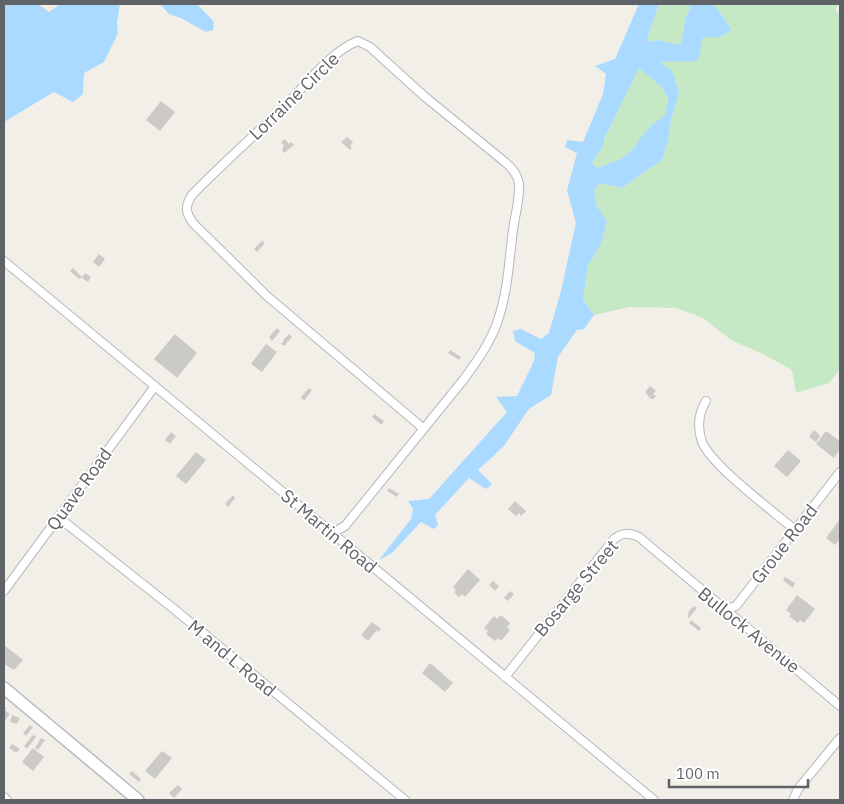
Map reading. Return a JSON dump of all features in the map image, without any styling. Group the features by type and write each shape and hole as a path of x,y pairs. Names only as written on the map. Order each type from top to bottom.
{"street":[{"name":"Lorraine Circle","path":"332,533 345,526 464,380 480,357 498,320 509,266 519,185 514,171 506,162 424,96 370,46 358,42 349,44 337,53 192,195 187,204 187,215 267,296 423,430"},
{"name":"St Martin Road","path":"4,261 654,800"},
{"name":"Quave Road","path":"4,592 154,386"},
{"path":"706,401 700,410 698,418 703,444 725,470 795,530"},
{"name":"Groue Road","path":"724,610 736,606 840,472"},
{"name":"M and L Road","path":"58,517 174,609 405,800"},
{"name":"Bosarge Street","path":"504,676 614,539 624,533 631,533 639,537 658,554"},
{"name":"Bullock Avenue","path":"658,554 840,706"},
{"path":"4,688 138,800"},
{"path":"793,800 798,789 840,738"},
{"path":"4,797 7,800"}],"green space":[{"path":"659,4 686,4 691,8 686,17 680,45 657,40 648,42 647,40"},
{"path":"714,4 837,4 836,11 840,14 840,369 829,383 796,393 792,370 763,354 731,340 703,318 677,308 629,307 594,315 583,299 588,265 601,244 607,221 596,205 593,190 600,183 622,188 662,160 679,93 660,62 703,37 720,37 732,30"},
{"path":"639,67 663,88 668,99 665,116 652,125 634,148 621,159 597,168 592,163 604,145 604,139"}],"water":[{"path":"4,4 38,4 49,12 60,4 120,4 117,22 118,33 104,62 84,73 83,94 73,102 54,92 4,122"},
{"path":"160,4 197,4 214,22 213,30 206,32 181,18 169,14"},
{"path":"639,4 659,4 647,40 648,42 657,40 680,45 686,17 691,8 686,4 714,4 732,30 720,37 703,37 698,61 660,62 672,71 679,93 662,160 622,188 600,183 594,190 596,205 607,221 601,244 588,265 583,299 594,315 584,329 577,330 558,357 551,395 529,409 503,447 478,470 492,484 486,489 469,478 435,515 438,525 434,529 421,522 392,553 379,560 411,519 413,509 408,501 429,499 507,412 496,397 517,396 534,361 535,353 515,341 513,331 521,329 541,339 549,333 561,291 576,223 567,190 577,153 565,147 567,140 583,142 603,94 606,74 595,66 615,59","holes":["639,68 663,88 668,99 665,115 652,125 634,148 621,159 597,168 592,163 604,145 604,139"]}],"building":[{"path":"161,101 175,112 160,131 146,120"},
{"path":"347,137 353,142 350,150 341,142"},
{"path":"285,139 289,144 291,142 294,145 284,153 282,150 284,145 281,142"},
{"path":"262,241 265,243 257,252 254,249"},
{"path":"99,254 105,259 99,267 93,262"},
{"path":"73,268 82,277 79,279 70,271"},
{"path":"85,273 91,277 88,282 82,278"},
{"path":"277,328 280,331 272,341 269,337"},
{"path":"175,334 197,353 177,378 154,359"},
{"path":"289,334 292,337 284,346 281,344"},
{"path":"266,344 277,352 262,372 251,364"},
{"path":"450,350 461,357 459,360 448,353"},
{"path":"650,386 656,391 653,394 656,396 653,399 645,392"},
{"path":"309,388 312,390 304,401 301,397"},
{"path":"374,414 384,421 382,424 372,417"},
{"path":"814,430 820,436 816,442 809,437"},
{"path":"826,431 840,441 840,449 834,458 816,444"},
{"path":"171,432 176,436 170,444 165,440"},
{"path":"788,450 801,461 787,477 774,466"},
{"path":"196,452 206,460 186,484 176,476"},
{"path":"389,488 399,494 397,497 387,491"},
{"path":"233,495 235,498 228,507 225,504"},
{"path":"515,501 526,511 521,516 519,513 516,516 508,509"},
{"path":"840,519 840,539 835,545 826,538"},
{"path":"468,569 480,580 465,597 462,594 459,597 454,592 456,590 453,587"},
{"path":"785,577 795,583 793,588 783,580"},
{"path":"493,581 499,586 495,591 489,585"},
{"path":"510,591 514,594 508,601 504,598"},
{"path":"797,595 815,609 804,623 800,620 798,623 789,616 791,614 786,610"},
{"path":"694,606 697,608 689,618 687,616 688,612"},
{"path":"501,615 510,623 507,627 510,630 501,641 498,638 495,641 486,634 488,631 484,628 494,616 497,619"},
{"path":"691,620 701,628 699,631 689,623"},
{"path":"372,622 381,629 378,632 377,630 368,641 361,635"},
{"path":"4,645 23,660 14,670 4,664"},
{"path":"430,663 453,683 445,692 422,673"},
{"path":"4,706 5,710 10,714 4,722"},
{"path":"12,715 20,718 17,724 10,722"},
{"path":"30,725 33,727 26,736 23,733"},
{"path":"34,735 36,737 27,749 24,746"},
{"path":"41,738 45,740 38,750 35,748"},
{"path":"12,744 20,749 16,753 9,748"},
{"path":"33,748 44,757 33,771 22,762"},
{"path":"162,751 172,758 155,779 145,771"},
{"path":"132,771 141,779 139,782 129,774"},
{"path":"178,785 182,789 174,798 169,793"}]}
